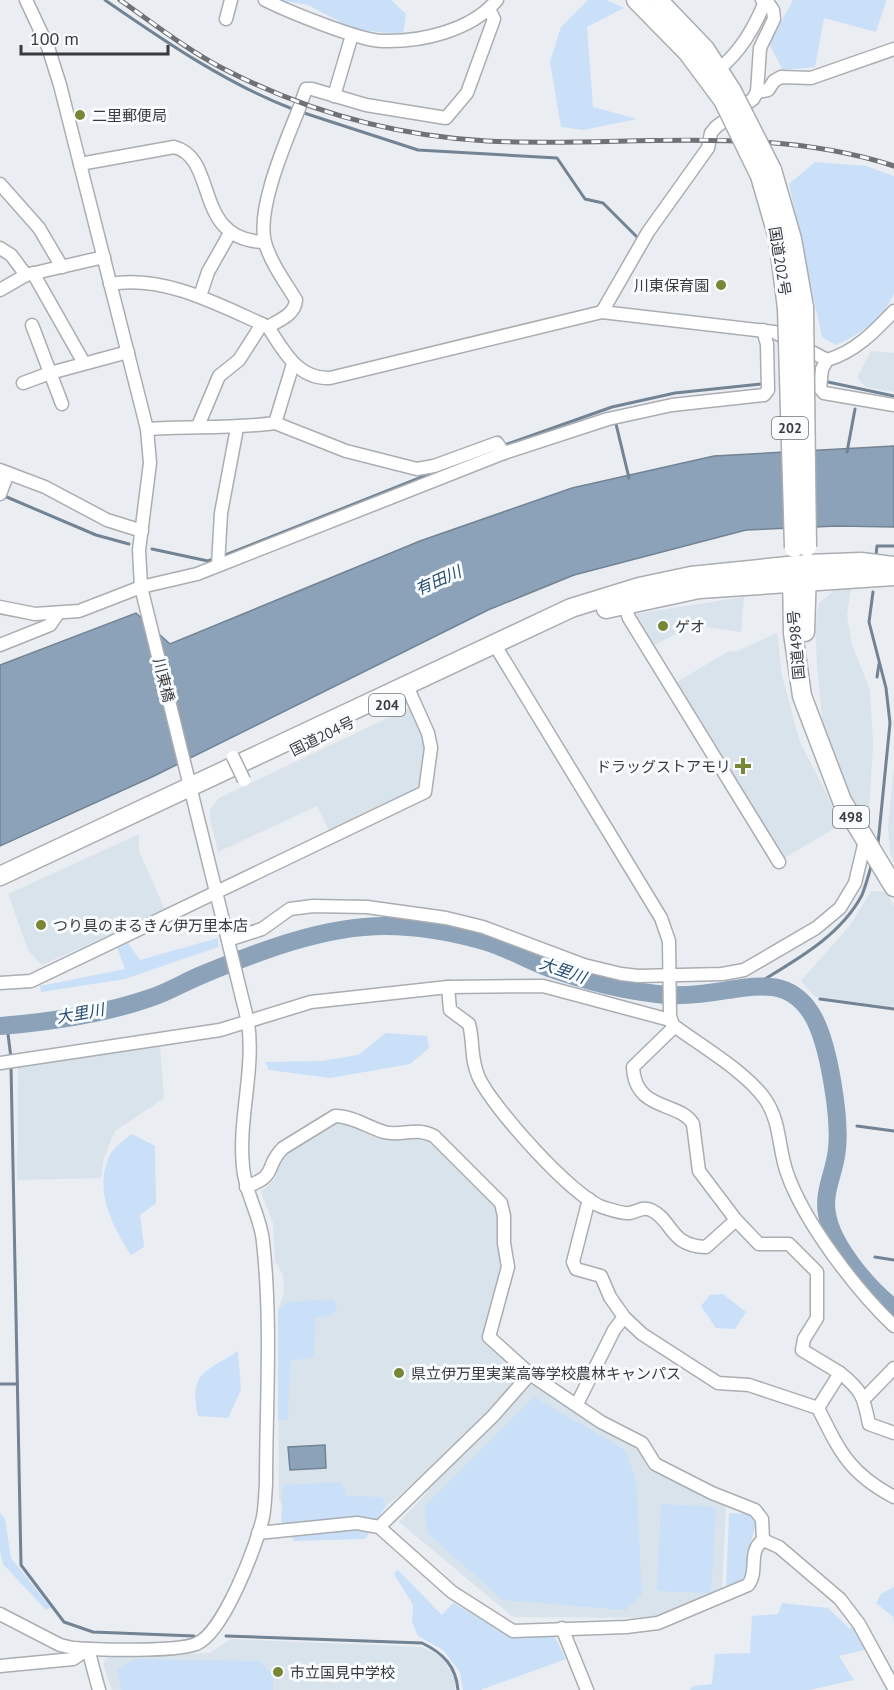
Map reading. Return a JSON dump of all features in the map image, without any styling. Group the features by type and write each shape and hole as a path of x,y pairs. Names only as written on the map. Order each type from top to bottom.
{"highway":[{"name":"国道202号","path":"636,0 728,95"},
{"name":"国道202号","path":"658,0 705,49 719,69 728,95 766,173 778,238 795,308 800,564"},
{"path":"800,564 861,562 894,566"},
{"path":"800,564 894,576"},
{"name":"国道204号","path":"0,889 192,792 496,648 583,616 622,598 699,589 800,564"},
{"name":"国道498号","path":"800,564 797,674 835,786 865,841 894,887"},
{"name":"国道204号","path":"0,876 192,792"}],"street":[{"name":"川東橋","path":"26,0 48,47 147,429 150,463 139,571 248,1022 251,1063 241,1124 246,1187 260,1226 267,1283 266,1485 258,1533 221,1619 205,1640 196,1644 176,1647 88,1650"},
{"path":"226,19 231,0"},
{"path":"198,426 219,376 239,360 265,325 292,312 296,300 272,261 265,242 263,223 276,170 306,90 312,89 366,105 446,118 467,93 494,20 493,4 448,32 382,41 352,35 265,0"},
{"path":"602,312 648,232 708,148 711,133 753,99 757,92 760,48 774,19 773,10 764,0 756,24 738,51 719,69"},
{"path":"334,96 352,35"},
{"path":"757,92 768,90 774,81 782,77 811,78 894,49"},
{"path":"80,164 174,147 180,148 192,157 220,223 230,233 251,242 265,242"},
{"path":"0,184 39,228 62,267"},
{"path":"200,296 208,272 230,233"},
{"path":"0,248 11,255 30,274 84,363"},
{"path":"0,291 30,274 104,256"},
{"path":"111,284 146,283 200,296 265,325 293,364 316,378 330,378 602,312 774,332 827,360 839,357 867,339 894,311"},
{"path":"32,325 62,404"},
{"path":"147,429 198,426 237,428 275,423 346,452 417,469 608,419 672,405 764,395 768,390 767,344 763,330"},
{"path":"23,383 50,373 128,352"},
{"path":"827,360 822,369 820,388 824,393 894,405"},
{"path":"275,423 293,364"},
{"path":"218,559 221,513 237,428"},
{"path":"0,607 35,614 57,615 100,605 182,579 218,559 417,487 501,448"},
{"path":"417,469 417,487"},
{"path":"0,494 4,472 45,487 107,520 142,531"},
{"path":"622,598 629,618 779,862"},
{"path":"0,645 50,625 57,615"},
{"path":"496,648 661,918 669,941 671,1030 633,1067 636,1085 642,1092 667,1109 689,1118 693,1124 699,1171 736,1221 759,1244 789,1244 817,1272 817,1318 804,1339 802,1350 857,1386 864,1399 869,1425 894,1433"},
{"path":"0,983 31,981 425,792 431,748 428,733 409,689"},
{"path":"233,757 244,780"},
{"path":"229,944 262,929 290,909 313,906 367,907 446,918 483,927 584,965 621,974 638,976 722,974 744,970 816,928 840,908 855,883 865,841"},
{"path":"0,1063 220,1030 311,1002 448,987 543,986 671,1020 751,1083 764,1098 778,1125 788,1176 806,1210 856,1286 894,1326"},
{"path":"448,987 450,1010 469,1024 471,1052 479,1077 490,1097 561,1176 589,1199 601,1206 628,1213 642,1208 652,1210 681,1240 694,1247 706,1247 736,1221"},
{"path":"246,1187 264,1180 270,1172 276,1155 283,1148 335,1116 343,1116 385,1132 418,1130 435,1136 501,1203 508,1267 489,1337 530,1374 602,1422 642,1443 655,1464 712,1493 755,1510 762,1519 763,1540"},
{"path":"589,1199 573,1262 576,1269 601,1276 610,1297 624,1317 642,1334 718,1383 749,1385 818,1408 842,1456 855,1472 894,1497"},
{"path":"577,1404 614,1330 624,1317"},
{"path":"864,1399 894,1368"},
{"path":"818,1408 840,1373"},
{"path":"379,1527 493,1416 530,1374"},
{"path":"258,1533 357,1523 379,1527 453,1593 513,1631 626,1628 674,1618 747,1585 751,1581 753,1552 756,1545 763,1540"},
{"path":"763,1540 779,1547 840,1599 860,1624 894,1688"},
{"path":"0,1614 60,1645 88,1650"},
{"path":"562,1628 586,1690"},
{"path":"0,1666 73,1659 88,1650"},
{"path":"88,1650 99,1690"}],"shaded area":[{"path":"277,0 391,0 406,14 403,35 354,29 308,5"},
{"path":"588,0 606,0 624,8 587,27 593,107 637,119 583,130 561,127 550,62 561,27"},
{"path":"793,0 886,1 876,32 824,18 815,67 783,70 769,44"},
{"path":"815,162 866,166 894,176 894,293 884,311 870,325 836,345 822,337 789,184"},
{"path":"871,351 894,353 894,392 866,387 857,378"},
{"path":"851,588 847,615 852,645 870,690 873,744 869,810 863,822 842,783 823,728 815,627 819,603 836,589"},
{"path":"744,597 741,632 692,625 651,647 635,614"},
{"path":"777,633 782,676 800,742 842,824 781,860 675,683 729,651 735,652"},
{"path":"409,708 416,716 423,733 425,752 420,790 329,831 317,806 218,852 210,819 210,809 219,798"},
{"path":"894,766 894,862 890,853 888,827"},
{"name":"つり具のまるきん伊万里本店","path":"139,834 139,851 165,910 42,965 28,950 8,894"},
{"path":"871,891 886,892 894,906 894,1007 815,997 801,981 851,924"},
{"path":"218,938 218,947 125,979 41,992 40,986 125,969 117,947 128,943 140,960"},
{"path":"386,1033 427,1036 429,1048 410,1064 330,1078 269,1070 265,1062 321,1061 358,1055"},
{"path":"160,1044 164,1098 115,1131 104,1157 101,1178 17,1180 18,1065"},
{"name":"県立伊万里実業高等学校農林キャンパス","path":"339,1120 417,1135 434,1141 498,1204 506,1264 484,1339 520,1369 521,1378 496,1420 528,1385 538,1385 602,1429 637,1449 649,1470 726,1505 722,1592 658,1618 513,1617 399,1522 428,1492 416,1482 386,1506 290,1516 279,1500 278,1310 284,1293 283,1275 275,1261 273,1223 261,1192 275,1179 283,1155"},
{"path":"132,1134 155,1146 156,1203 140,1215 144,1247 131,1255 111,1219 103,1179 111,1153"},
{"path":"723,1294 746,1312 735,1329 716,1328 701,1306 710,1295"},
{"path":"333,1299 337,1306 333,1315 315,1318 314,1357 290,1361 288,1420 278,1420 278,1310 286,1302"},
{"path":"238,1351 241,1390 228,1418 198,1416 196,1390 198,1381 208,1369"},
{"path":"534,1397 625,1450 636,1480 642,1594 626,1610 503,1600 427,1533 425,1506"},
{"path":"341,1482 346,1496 382,1497 386,1506 365,1539 294,1541 281,1521 283,1485"},
{"path":"661,1504 716,1507 711,1593 657,1591"},
{"path":"0,1513 5,1519 11,1558 51,1608 46,1610 3,1564 0,1551"},
{"path":"729,1513 750,1514 756,1524 748,1552 745,1579 726,1587"},
{"path":"398,1570 442,1615 453,1603 508,1635 554,1635 566,1659 480,1690 463,1690 460,1672 443,1650 418,1636 412,1622 413,1605 394,1574"},
{"path":"894,1587 894,1624 893,1617 876,1603 881,1594"},
{"path":"782,1603 828,1608 850,1629 856,1623 868,1649 839,1656 854,1680 810,1690 690,1690 693,1686 712,1684 715,1654 750,1653 752,1616 778,1614"},
{"name":"市立国見中学校","path":"230,1639 422,1647 442,1657 455,1679 455,1690 112,1690 103,1664 107,1657 210,1653"},
{"path":"135,1659 260,1661 273,1675 273,1690 121,1690 117,1669"}],"water":[{"name":"有田川","path":"894,446 894,527 837,526 746,530 574,575 488,610 154,776 0,846 0,665 136,613 170,644 420,541 572,488 714,456"},
{"path":"325,1445 326,1468 290,1470 288,1447"}],"waterway":[{"path":"105,0 173,46 220,74 295,110"},
{"path":"301,112 418,150 557,158 585,199 603,203 637,237"},
{"path":"828,382 894,396"},
{"path":"502,446 612,407 675,393 761,384"},
{"path":"847,452 855,409"},
{"path":"616,424 629,478"},
{"path":"223,556 437,471"},
{"path":"2,495 96,535 129,544"},
{"path":"876,555 877,546 894,546"},
{"path":"152,549 208,561 213,559"},
{"path":"873,592 869,622 886,688 890,723 878,844"},
{"path":"877,677 879,664"},
{"path":"755,985 829,936 853,910 862,895 872,863"},
{"name":"大里川","path":"0,1026 57,1020 114,1009 157,996 225,965 293,941 362,927 397,926 447,932 492,944 562,972 602,984 643,992 684,995 763,986 784,990 803,1002 811,1013 828,1062 837,1124 836,1156 826,1199 830,1226 853,1266 894,1308"},
{"path":"820,999 894,1009"},
{"path":"7,1026 11,1058"},
{"path":"11,1066 21,1565 64,1622 93,1632 194,1636"},
{"path":"857,1126 894,1131"},
{"path":"875,1257 894,1260"},
{"path":"0,1384 17,1384"},
{"path":"226,1636 422,1643 447,1661 454,1674 458,1690"}],"railway":[{"path":"120,0 196,53 253,83 318,109 384,127 418,134 487,141 743,141 794,145 844,153 894,166"}],"place":[{"name":"二里郵便局","path":"80,115"},
{"name":"川東保育園","path":"721,285"},
{"name":"ゲオ","path":"663,626"},
{"name":"ドラッグストアモリ","path":"743,766"},
{"name":"つり具のまるきん伊万里本店","path":"41,925"},
{"name":"県立伊万里実業高等学校農林キャンパス","path":"399,1373"},
{"name":"市立国見中学校","path":"278,1672"}]}
